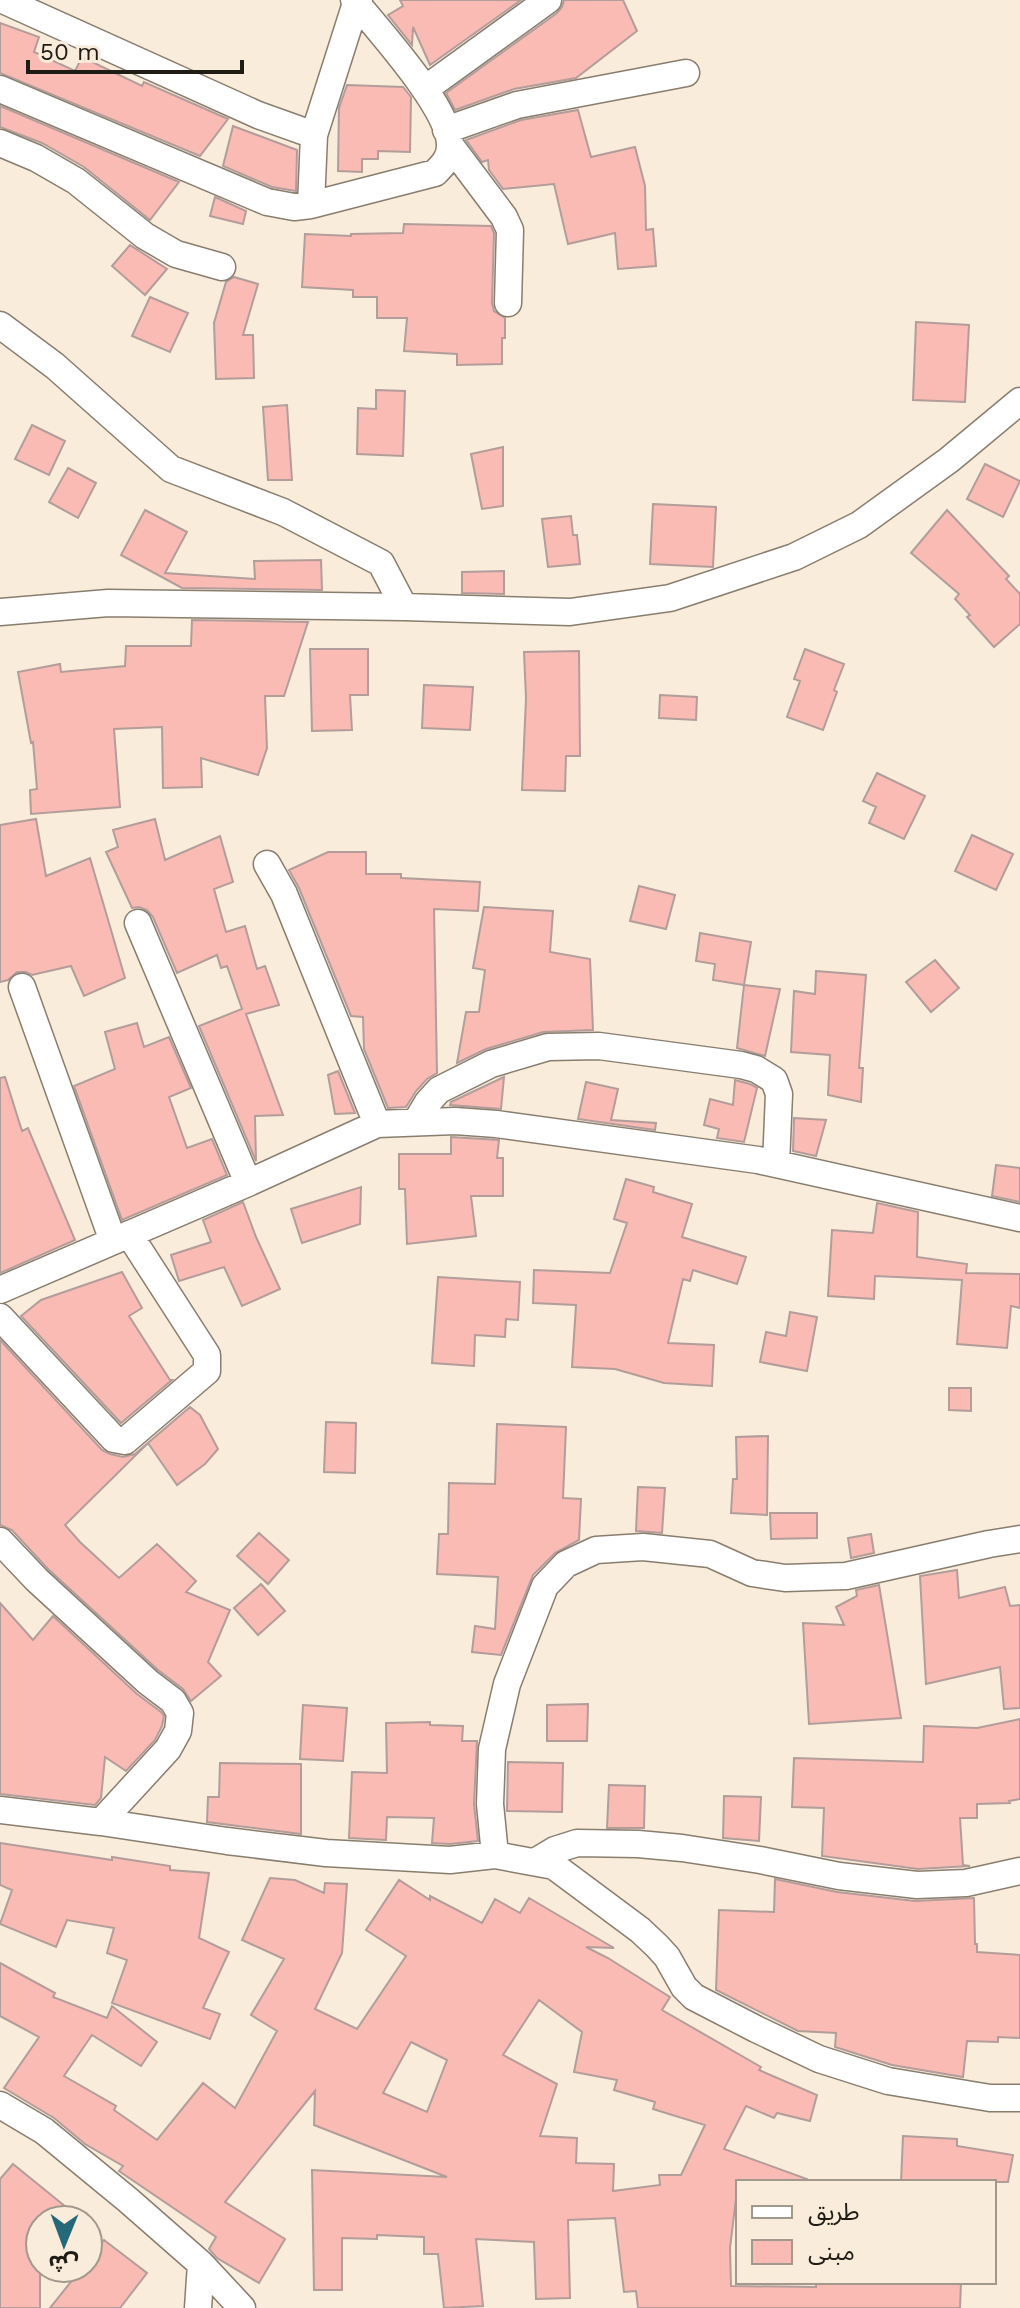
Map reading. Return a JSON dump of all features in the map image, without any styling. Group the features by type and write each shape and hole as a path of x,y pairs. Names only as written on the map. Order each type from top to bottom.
{"street":[{"path":"3,0 258,115 314,135"},
{"path":"425,89 548,0"},
{"path":"311,205 314,135 356,1"},
{"path":"0,89 267,202 294,207 311,205 435,173 446,161 448,138 444,120 425,89 356,1"},
{"path":"448,138 517,105 686,73"},
{"path":"448,138 510,230 508,303"},
{"path":"0,143 36,158 76,181 145,236 176,254 222,267"},
{"path":"0,325 55,366 171,469 283,512 381,563 404,607"},
{"path":"0,612 108,603 570,612 670,598 794,557 859,525 949,460 1020,401"},
{"path":"267,864 284,894 377,1124"},
{"path":"138,923 248,1183"},
{"path":"0,1317 114,1439 125,1441 207,1371 207,1355 121,1238 22,987"},
{"path":"416,1122 439,1090 491,1064 548,1047 599,1046 741,1065 768,1076 777,1085 779,1094 776,1164"},
{"path":"0,1290 377,1124 455,1121 496,1124 776,1164 1020,1218"},
{"path":"495,1855 490,1804 492,1749 504,1697 545,1586 566,1564 596,1550 643,1547 710,1554 752,1573 785,1578 846,1576 1020,1539"},
{"path":"0,1541 116,1654 173,1701 180,1713 178,1731 168,1749 101,1822"},
{"path":"0,1810 326,1853 450,1860 495,1855 554,1866 640,1930 667,1957 684,1987 694,1997 756,2029 819,2059 888,2081 990,2098 1020,2098"},
{"path":"535,1862 555,1850 577,1843 638,1844 760,1860 839,1876 917,1885 966,1883 1020,1871"},
{"path":"0,2105 44,2131 201,2264 242,2308"},
{"path":"198,2308 201,2264"}],"building":[{"path":"400,0 521,0 430,65 413,27 412,45 388,15 403,6"},
{"path":"564,0 623,0 637,31 576,78 514,89 455,110 446,93 557,13"},
{"path":"0,23 39,37 34,52 75,71 82,57 142,86 144,82 228,119 200,156 0,73"},
{"path":"347,85 403,87 411,97 410,152 378,151 378,159 362,159 362,172 338,171 339,108"},
{"path":"0,106 179,182 150,220 84,167 42,143 0,127"},
{"path":"578,110 591,157 635,147 645,186 646,230 653,229 656,266 618,269 615,233 568,244 554,184 503,189 489,170 488,160 482,162 466,140 521,120"},
{"path":"233,126 297,150 296,191 272,187 223,166"},
{"path":"215,197 246,211 243,224 210,216"},
{"path":"404,224 491,226 494,233 492,303 494,311 505,318 502,364 457,365 457,354 404,351 407,318 377,318 377,297 353,297 353,290 302,287 305,234 351,236 403,233"},
{"path":"130,245 167,269 145,295 112,266"},
{"path":"234,277 258,284 243,335 253,335 254,378 216,379 214,323 226,282"},
{"path":"150,297 188,313 170,352 132,336"},
{"path":"916,322 969,325 965,402 913,400"},
{"path":"376,390 405,391 403,456 357,454 358,408 376,409"},
{"path":"287,405 292,480 268,480 263,407"},
{"path":"32,425 65,441 49,475 15,459"},
{"path":"503,447 503,506 482,509 471,454"},
{"path":"985,464 1020,481 1003,517 967,499"},
{"path":"68,468 96,483 78,518 49,502"},
{"path":"653,504 716,507 713,567 650,564"},
{"path":"145,510 187,532 165,573 255,579 254,561 321,560 322,590 182,588 121,555"},
{"path":"947,510 1009,576 1006,579 1020,594 1020,624 994,647 955,599 959,594 911,553"},
{"path":"571,516 580,564 548,567 542,519"},
{"path":"504,571 504,594 462,593 462,572"},
{"path":"192,620 308,622 284,696 265,696 267,748 258,775 201,758 202,787 163,788 162,727 114,729 120,807 31,814 30,790 37,789 33,742 18,672 60,664 61,672 125,666 126,646 191,646"},
{"path":"310,649 368,649 368,695 350,695 352,730 312,731"},
{"path":"805,649 844,664 823,730 787,717 800,681 794,679"},
{"path":"579,651 580,756 566,756 565,791 522,790 526,698 524,652"},
{"path":"424,685 473,687 470,730 422,728"},
{"path":"660,695 697,697 696,720 659,718"},
{"path":"877,773 925,796 904,839 869,823 876,807 863,801"},
{"path":"36,819 46,876 90,858 125,978 84,996 71,966 32,975 17,972 0,982 0,825"},
{"path":"155,819 165,860 220,836 233,882 214,889 226,932 245,926 257,969 265,966 279,1005 246,1014 283,1115 255,1116 256,1161 199,1026 242,1009 227,966 221,968 217,955 177,973 153,917 147,910 132,908 106,852 118,847 113,830"},
{"path":"972,835 1013,854 996,890 955,871"},
{"path":"328,852 366,852 366,874 401,874 401,878 480,882 478,911 434,909 437,1073 416,1091 406,1107 388,1108 364,1049 363,1017 351,1016 289,870"},
{"path":"639,886 675,895 666,929 630,921"},
{"path":"484,907 553,911 550,952 590,959 593,1030 543,1032 486,1049 457,1063 466,1012 479,1012 485,970 473,968"},
{"path":"700,933 751,942 744,985 713,980 715,964 696,961"},
{"path":"935,960 959,988 931,1012 906,982"},
{"path":"816,971 866,975 859,1068 863,1068 861,1102 828,1095 830,1055 791,1052 794,991 815,994"},
{"path":"744,985 780,989 765,1056 737,1048"},
{"path":"137,1023 144,1047 169,1037 191,1088 169,1097 187,1148 212,1139 227,1175 122,1220 74,1086 115,1069 105,1032"},
{"path":"338,1071 355,1113 335,1114 328,1075"},
{"path":"5,1077 22,1131 28,1128 75,1240 0,1273 0,1078"},
{"path":"504,1077 501,1109 450,1105 451,1102"},
{"path":"735,1080 757,1088 744,1142 717,1138 719,1129 704,1125 710,1099 733,1105"},
{"path":"586,1082 618,1089 611,1120 656,1123 655,1130 578,1119"},
{"path":"794,1118 826,1120 816,1156 793,1151"},
{"path":"451,1137 499,1140 497,1158 503,1158 503,1196 471,1196 476,1236 407,1244 405,1189 399,1189 399,1154 451,1154"},
{"path":"996,1165 1020,1168 1020,1202 992,1196"},
{"path":"626,1179 654,1187 653,1192 692,1204 682,1237 746,1257 737,1284 693,1270 690,1281 683,1279 668,1343 714,1345 712,1386 664,1383 615,1369 572,1367 576,1305 533,1303 534,1270 610,1273 627,1223 614,1219"},
{"path":"361,1187 360,1224 302,1243 291,1209"},
{"path":"243,1202 280,1289 242,1306 224,1267 179,1281 171,1255 211,1242 203,1220"},
{"path":"877,1203 918,1212 917,1257 967,1264 966,1273 1020,1274 1020,1308 1011,1306 1007,1348 957,1344 962,1280 875,1276 874,1299 828,1296 832,1230 873,1233"},
{"path":"122,1272 142,1308 129,1316 172,1380 121,1423 21,1316 41,1300"},
{"path":"438,1277 520,1282 518,1320 506,1319 505,1337 475,1335 474,1366 432,1363"},
{"path":"790,1312 817,1317 807,1371 760,1362 766,1332 786,1336"},
{"path":"0,1340 102,1450 110,1454 123,1457 135,1454 190,1407 200,1415 218,1449 205,1464 177,1485 148,1443 65,1525 119,1578 157,1544 196,1581 186,1592 230,1610 208,1662 221,1676 191,1701 183,1689 158,1670 48,1569 12,1530 0,1525"},
{"path":"949,1388 971,1388 971,1411 949,1410"},
{"path":"326,1422 356,1423 355,1473 324,1472"},
{"path":"497,1424 566,1427 563,1498 581,1499 579,1540 555,1553 533,1575 501,1655 472,1652 475,1626 495,1629 498,1577 437,1574 439,1534 448,1534 449,1483 495,1484"},
{"path":"768,1436 767,1515 731,1513 733,1479 737,1479 736,1437"},
{"path":"638,1487 665,1488 662,1533 636,1531"},
{"path":"770,1513 817,1513 817,1538 771,1539"},
{"path":"259,1533 289,1560 268,1584 237,1556"},
{"path":"871,1534 874,1553 851,1558 848,1538"},
{"path":"957,1570 959,1598 1005,1587 1010,1606 1020,1605 1020,1708 1004,1709 1000,1667 926,1684 920,1576"},
{"path":"261,1584 285,1611 258,1635 234,1608"},
{"path":"879,1585 901,1718 809,1724 803,1623 844,1625 836,1607 857,1596 856,1590"},
{"path":"0,1603 33,1640 53,1616 164,1716 155,1740 126,1771 105,1757 101,1798 95,1805 0,1794"},
{"path":"588,1704 587,1741 547,1741 547,1705"},
{"path":"303,1705 347,1708 343,1761 300,1759"},
{"path":"1020,1719 1020,1799 1010,1803 977,1804 977,1818 960,1818 963,1865 970,1866 918,1869 822,1856 824,1808 792,1807 794,1758 923,1762 924,1726 977,1728"},
{"path":"430,1722 430,1725 463,1726 462,1741 477,1741 474,1804 478,1841 432,1843 434,1818 387,1817 386,1840 349,1838 352,1772 387,1773 386,1723"},
{"path":"508,1762 563,1763 562,1812 507,1811"},
{"path":"220,1763 301,1764 301,1834 207,1822 208,1797 219,1797"},
{"path":"609,1785 645,1786 644,1828 607,1828"},
{"path":"724,1796 761,1797 759,1841 723,1838"},
{"path":"0,1843 170,1866 170,1870 209,1873 199,1938 229,1952 203,2008 220,2014 210,2039 112,2003 127,1960 107,1953 114,1928 67,1920 56,1947 0,1924 12,1890 0,1885"},
{"path":"270,1878 295,1880 324,1893 325,1883 347,1884 342,1953 315,2009 357,2029 406,1956 366,1930 399,1880 430,1900 430,1896 482,1923 495,1899 520,1913 529,1898 614,1948 586,1947 670,1997 662,2010 761,2067 759,2070 817,2095 810,2121 777,2113 774,2118 746,2106 724,2149 807,2179 736,2180 730,2248 731,2286 961,2284 960,2308 638,2308 636,2291 624,2292 615,2218 568,2220 570,2298 536,2299 534,2242 476,2239 483,2306 444,2308 438,2254 424,2254 424,2237 377,2235 377,2239 342,2238 342,2290 314,2290 312,2170 447,2177 314,2125 315,2091 225,2202 285,2239 259,2283 217,2258 209,2249 216,2237 119,2171 123,2166 85,2144 54,2118 4,2088 39,2037 0,2016 0,1963 55,1993 53,1997 107,2018 112,2006 157,2042 141,2066 92,2035 64,2076 116,2106 114,2110 157,2140 203,2083 235,2108 277,2031 251,2015 284,1959 242,1940","holes":["539,2000 582,2032 574,2072 617,2080 614,2090 655,2102 653,2109 705,2125 681,2175 659,2175 660,2185 613,2191 614,2164 576,2163 577,2138 540,2136 557,2084 503,2055","411,2042 447,2060 427,2112 383,2093"]},
{"path":"775,1879 837,1892 915,1901 974,1898 977,1952 1020,1955 1020,2038 998,2037 998,2042 967,2041 963,2077 892,2065 835,2047 836,2033 798,2031 716,1990 719,1910 774,1912"},
{"path":"903,2136 957,2139 957,2146 1013,2155 1008,2182 901,2180"},
{"path":"13,2164 62,2204 24,2204 24,2284 40,2284 40,2308 0,2308 0,2179"},
{"path":"104,2240 147,2273 120,2308 50,2308 69,2284 104,2284"}]}
